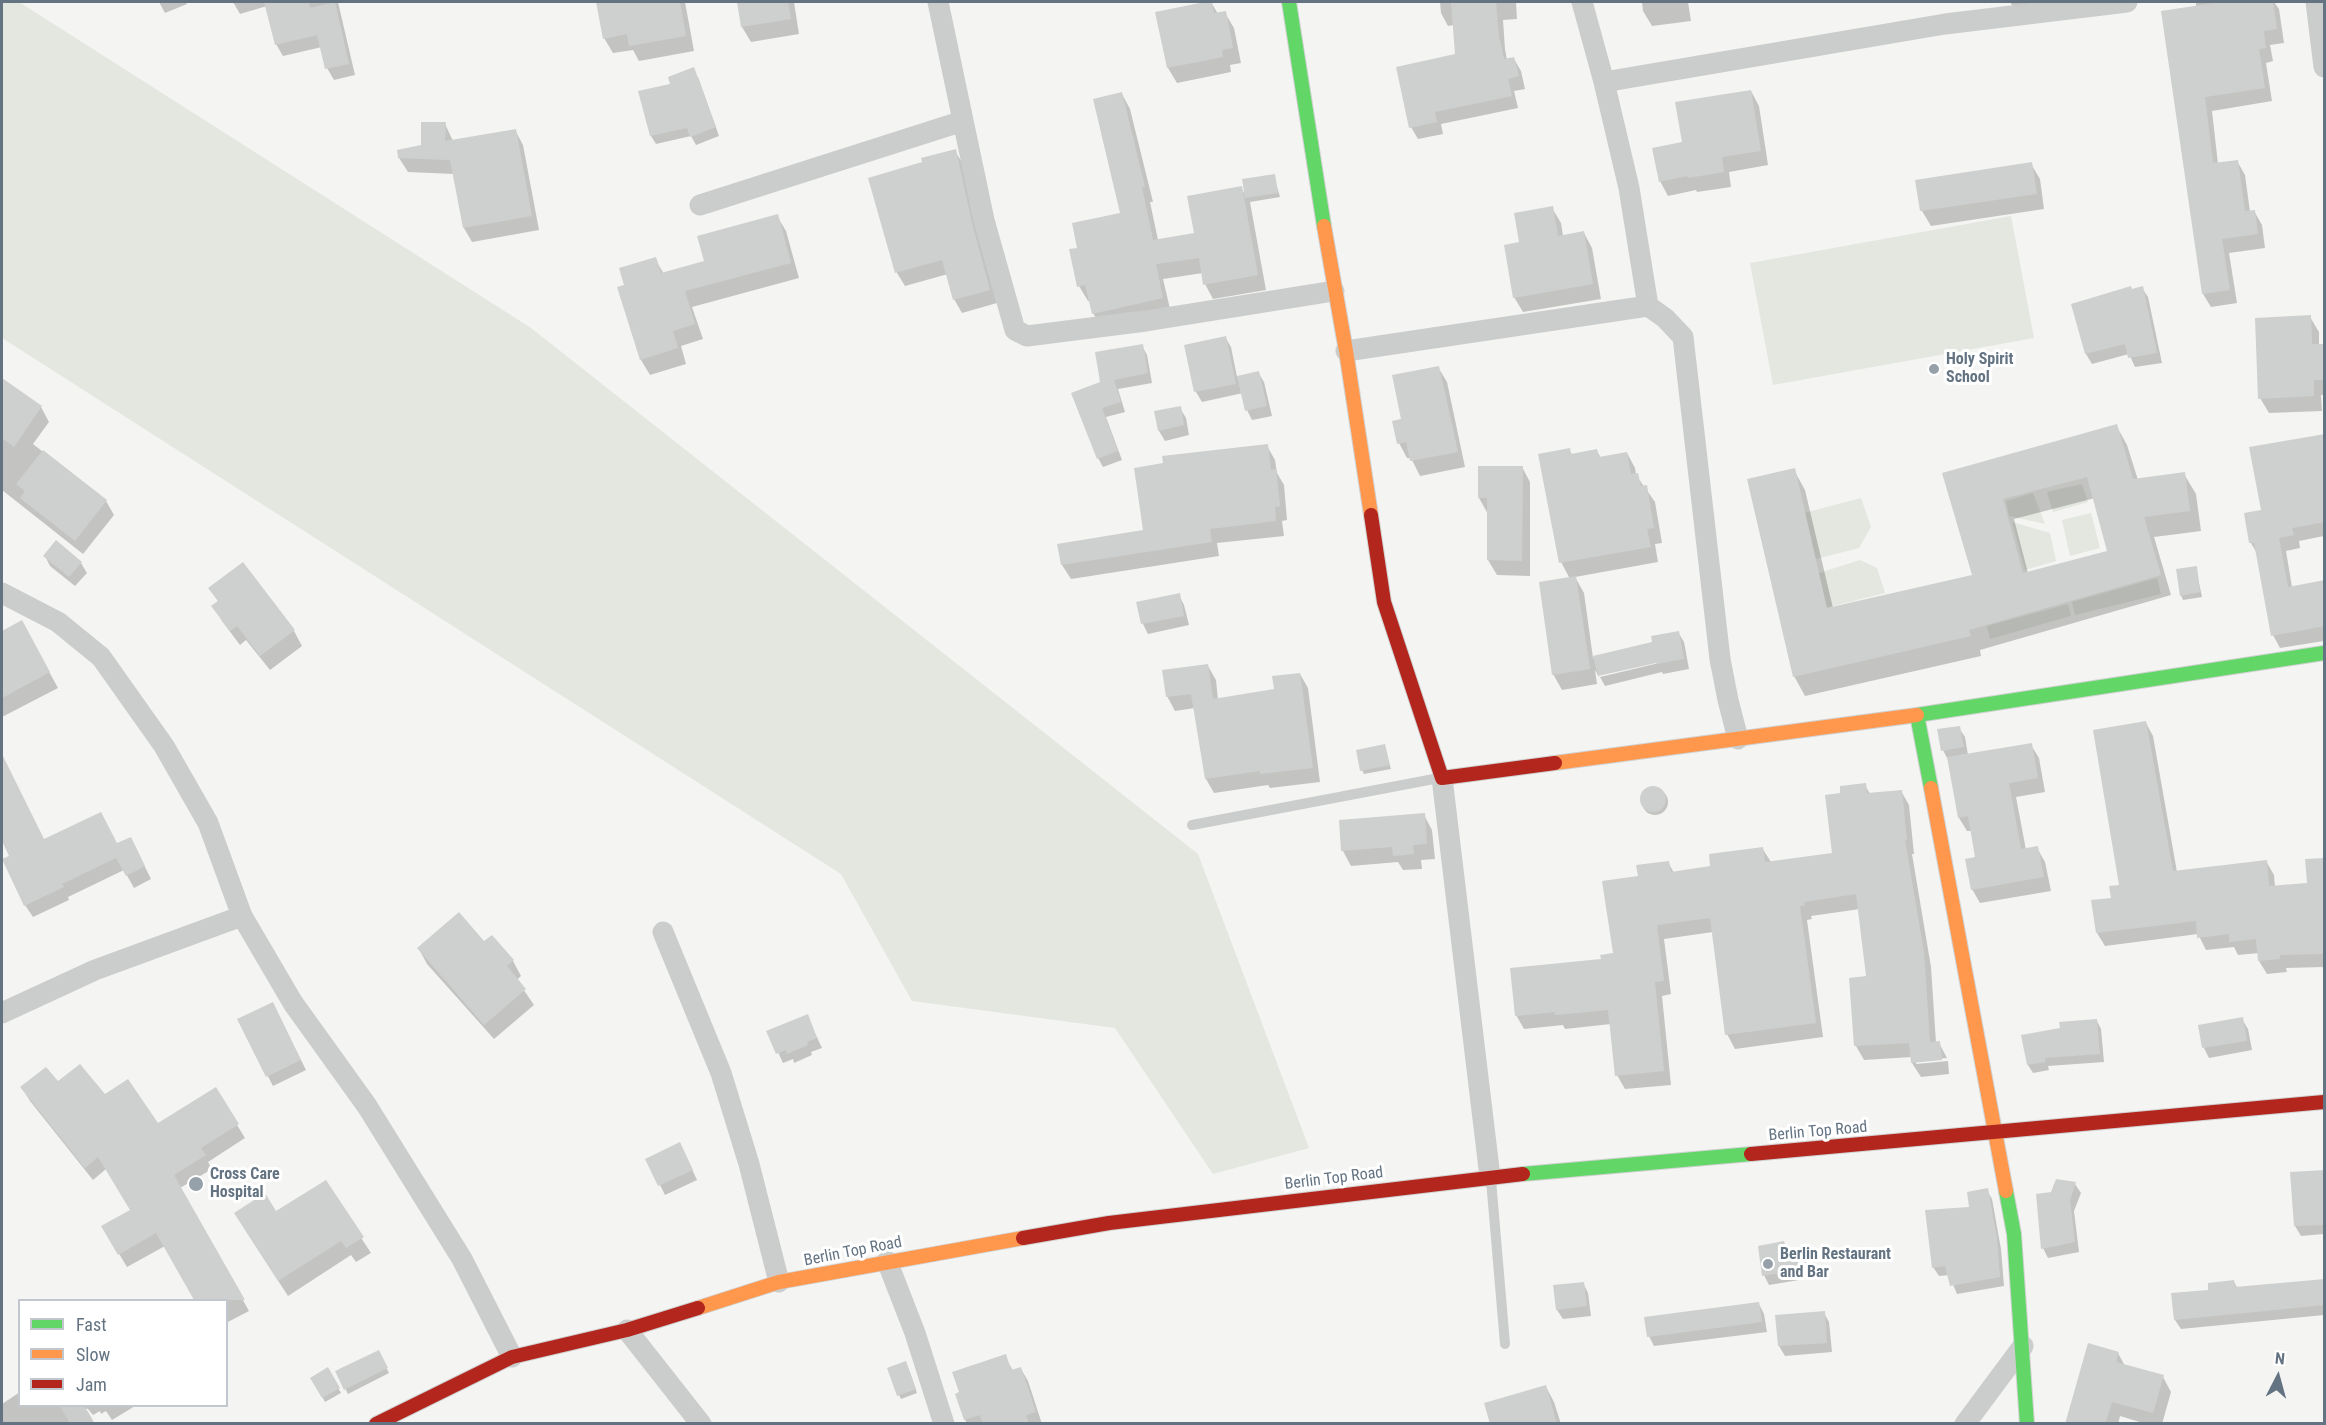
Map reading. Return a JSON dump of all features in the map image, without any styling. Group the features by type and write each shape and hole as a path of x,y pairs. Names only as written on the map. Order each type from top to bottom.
{"street":[{"path":"938,2 984,220 1015,330 1027,336 1146,321 1334,291"},
{"path":"1289,2 1384,602 1442,778 1490,1177"},
{"path":"1582,2 1604,82 1629,189 1648,306"},
{"path":"1604,82 1945,24 2127,2"},
{"path":"2316,2 2325,67"},
{"path":"700,205 963,121"},
{"path":"1346,351 1648,306 1665,318 1683,337 1720,659 1738,739"},
{"path":"2,593 58,622 101,657 164,746 208,823 242,916 293,1003 368,1106 462,1259 512,1357"},
{"path":"1442,778 1917,715 2325,653"},
{"path":"1917,715 2014,1234 2027,1424"},
{"path":"2,1013 95,970 242,916"},
{"path":"663,932 721,1073 749,1164 779,1282"},
{"name":"Berlin Top Road","path":"376,1424 512,1357 627,1330 779,1282 1109,1223 1490,1177 2325,1102"},
{"path":"887,1262 915,1333 944,1424"},
{"path":"627,1330 700,1424"},
{"path":"1965,1424 2022,1346"},
{"path":"73,1407 83,1424"}],"lane":[{"path":"1192,825 1442,778"},
{"path":"1490,1177 1505,1344"}],"shaded area":[{"path":"2,2 19,2 531,328 1198,854 1309,1148 1213,1174 1115,1028 912,1001 841,874 2,338"},
{"path":"2011,216 2034,338 1773,385 1750,263"},
{"path":"2082,484 2088,502 2053,512 2047,492"},
{"path":"2033,493 2045,524 2009,516 2006,501"},
{"path":"1861,498 1871,527 1859,548 1812,560 1800,514"},
{"path":"2091,513 2100,548 2070,556 2062,520"},
{"path":"2012,522 2050,533 2056,561 2025,570"},
{"path":"1860,560 1877,568 1885,593 1825,608 1816,574"},
{"path":"2157,578 2161,594 2075,615 2072,602"},
{"path":"2068,604 2071,616 1990,639 1987,626"}],"building":[{"path":"264,2 309,2 310,8 335,2 349,64 325,69 317,35 275,45"},
{"path":"596,2 680,2 686,36 629,46 627,34 603,39"},
{"path":"737,2 788,2 791,19 741,27"},
{"path":"1212,2 1214,13 1226,11 1233,48 1222,50 1223,57 1167,68 1155,12"},
{"path":"1451,2 1496,2 1504,59 1514,57 1519,76 1508,79 1512,96 1435,112 1437,122 1409,128 1396,67 1455,54"},
{"path":"2221,2 2273,2 2277,29 2264,31 2266,48 2259,49 2265,88 2205,97 2213,163 2238,160 2245,211 2255,210 2258,234 2222,239 2230,290 2202,294 2161,11"},
{"path":"694,67 716,127 690,137 687,128 650,136 638,91 670,84 668,77"},
{"path":"1751,90 1761,151 1722,157 1724,172 1659,182 1652,148 1682,142 1675,102"},
{"path":"1122,92 1145,187 1142,187 1153,240 1194,233 1187,196 1242,186 1258,275 1203,285 1199,258 1156,264 1163,298 1092,314 1085,285 1077,287 1069,249 1077,248 1072,223 1120,213 1093,99"},
{"path":"421,122 446,122 445,141 516,129 532,216 463,228 450,160 398,158 397,150 421,145"},
{"path":"956,149 990,290 953,300 942,260 895,273 868,178 922,162 921,158"},
{"path":"2032,162 2037,194 1920,211 1915,180"},
{"path":"1275,174 1278,193 1245,198 1242,179"},
{"path":"1553,206 1558,236 1584,231 1593,284 1513,298 1504,245 1519,242 1514,213"},
{"path":"778,214 791,263 685,291 695,324 673,331 678,348 640,360 617,287 624,285 619,268 656,257 661,273 704,261 697,236"},
{"path":"2131,286 2132,289 2143,286 2157,353 2128,358 2125,344 2085,354 2071,304"},
{"path":"2311,315 2312,344 2325,344 2325,380 2314,380 2314,396 2258,399 2255,318"},
{"path":"1226,336 1236,384 1194,392 1184,345"},
{"path":"1143,344 1148,373 1114,380 1121,402 1102,408 1118,451 1097,459 1071,393 1100,382 1095,352"},
{"path":"1439,366 1458,452 1410,461 1406,442 1397,444 1392,421 1401,419 1392,375"},
{"path":"1259,371 1267,406 1245,411 1237,376"},
{"path":"2,378 42,406 14,447 2,438"},
{"path":"1181,406 1184,425 1158,431 1154,411"},
{"path":"2117,424 2133,479 2185,472 2190,511 2144,517 2161,575 1969,630 1971,636 1793,677 1747,479 1795,468 1827,608 1972,575 1942,473","holes":["2087,477 2107,551 2023,573 2003,499"]},
{"path":"2325,434 2325,522 2292,528 2294,535 2279,538 2288,587 2325,580 2325,626 2271,636 2254,543 2249,543 2244,513 2261,510 2249,447"},
{"path":"1268,444 1271,470 1276,469 1280,506 1275,507 1276,521 1210,529 1212,542 1061,565 1057,544 1143,530 1134,468 1163,463 1162,456"},
{"path":"1570,448 1571,454 1597,449 1599,457 1627,452 1631,474 1638,473 1641,486 1647,485 1654,528 1647,529 1651,547 1559,563 1538,454"},
{"path":"43,450 107,500 75,541 20,498 25,491 16,484"},
{"path":"1478,466 1523,466 1522,561 1487,560 1487,498 1478,498"},
{"path":"56,540 82,562 69,577 43,556"},
{"path":"243,562 295,630 260,656 237,626 230,631 211,606 218,601 208,588"},
{"path":"2197,566 2200,592 2180,596 2176,569"},
{"path":"1576,576 1590,669 1552,675 1539,582"},
{"path":"1180,593 1184,616 1141,624 1136,602"},
{"path":"22,620 50,672 2,698 2,631"},
{"path":"1679,631 1684,659 1598,676 1593,656 1652,642 1651,636"},
{"path":"1208,664 1213,699 1274,689 1272,676 1300,673 1313,768 1260,774 1260,771 1205,779 1191,694 1166,697 1162,670"},
{"path":"2146,721 2173,871 2267,860 2269,886 2307,883 2305,859 2325,858 2325,954 2280,955 2280,959 2258,961 2256,939 2229,942 2229,934 2197,938 2196,921 2096,933 2091,900 2111,898 2109,886 2119,885 2093,730"},
{"path":"1960,726 1964,747 1941,751 1937,729"},
{"path":"2032,743 2038,778 2009,783 2021,849 2038,846 2044,877 1971,890 1965,859 1975,857 1968,816 1958,818 1947,757"},
{"path":"1385,744 1390,765 1360,771 1356,750"},
{"path":"2,754 44,839 101,812 117,843 131,837 145,866 126,876 116,858 62,884 64,887 24,906 2,859 9,856 2,841"},
{"path":"1866,783 1867,793 1902,790 1907,840 1905,840 1924,952 1930,1042 1940,1041 1942,1060 1911,1063 1909,1043 1854,1046 1849,978 1866,976 1856,894 1804,902 1805,906 1800,906 1816,1023 1725,1035 1710,918 1657,925 1664,981 1655,982 1664,1071 1615,1076 1608,1010 1515,1016 1510,968 1601,959 1600,955 1613,953 1602,881 1638,876 1636,865 1669,861 1671,872 1710,866 1709,854 1763,847 1765,862 1832,853 1825,795 1840,793 1840,786"},
{"path":"1653,786 1662,790 1666,799 1662,808 1653,812 1644,808 1640,799 1644,790"},
{"path":"1425,813 1427,844 1413,845 1414,854 1393,856 1392,847 1341,851 1339,820"},
{"path":"459,912 484,941 492,935 514,960 507,966 526,989 484,1025 417,948"},
{"path":"273,1002 301,1060 266,1077 237,1019"},
{"path":"808,1014 817,1038 807,1042 808,1045 787,1054 786,1050 776,1054 766,1031"},
{"path":"2243,1017 2247,1041 2202,1048 2198,1025"},
{"path":"2097,1019 2100,1054 2045,1058 2045,1062 2027,1065 2021,1035 2060,1028 2059,1022"},
{"path":"80,1064 105,1094 128,1079 158,1123 216,1087 239,1124 201,1148 206,1155 174,1175 245,1300 193,1299 156,1233 118,1255 101,1226 130,1210 98,1157 85,1168 20,1087 46,1067 58,1081"},
{"path":"680,1142 693,1170 658,1186 645,1159"},
{"path":"2325,1170 2325,1225 2294,1226 2290,1172"},
{"path":"2056,1179 2076,1182 2070,1200 2075,1242 2041,1249 2036,1194 2051,1192"},
{"path":"326,1180 364,1237 346,1248 341,1241 278,1281 234,1213 265,1193 276,1211"},
{"path":"1988,1188 1997,1238 2000,1277 1950,1286 1945,1266 1932,1268 1925,1210 1969,1207 1967,1192"},
{"path":"1784,1241 1786,1250 1809,1247 1813,1268 1762,1276 1758,1246"},
{"path":"2325,1279 2325,1305 2174,1320 2171,1293 2208,1290 2208,1283 2234,1280 2235,1287"},
{"path":"1584,1282 1587,1306 1556,1310 1553,1285"},
{"path":"1759,1302 1762,1322 1647,1337 1644,1317"},
{"path":"1825,1311 1827,1343 1778,1346 1775,1315"},
{"path":"2088,1343 2119,1352 2116,1362 2164,1375 2153,1413 2112,1402 2105,1424 2065,1424"},
{"path":"379,1350 388,1368 344,1390 335,1371"},
{"path":"1006,1354 1011,1370 1021,1367 1036,1412 1026,1415 1029,1424 983,1424 980,1415 964,1420 955,1394 959,1392 952,1372"},
{"path":"906,1361 916,1389 897,1396 887,1368"},
{"path":"328,1367 340,1388 322,1398 310,1378"},
{"path":"1546,1385 1557,1424 1490,1424 1484,1403"}],"traffic: fast":[{"path":"1289,2 1324,226"},
{"path":"1931,788 1917,715 2324,653"},
{"path":"1523,1174 1751,1154"},
{"path":"2006,1191 2014,1234 2027,1424"}],"traffic: slow":[{"path":"1324,226 1371,515"},
{"path":"1555,763 1917,715"},
{"path":"1931,788 2006,1191"},
{"path":"698,1308 779,1282 1023,1238"}],"traffic: jam":[{"path":"1371,515 1384,602 1442,778 1555,763"},
{"path":"1751,1154 2324,1102"},
{"path":"1023,1238 1109,1223 1523,1174"},
{"path":"376,1424 512,1357 627,1330 698,1308"}],"place":[{"name":"Holy Spirit School","path":"1934,369"},
{"name":"Cross Care Hospital","path":"196,1184"},
{"name":"Berlin Restaurant and Bar","path":"1768,1264"}]}
